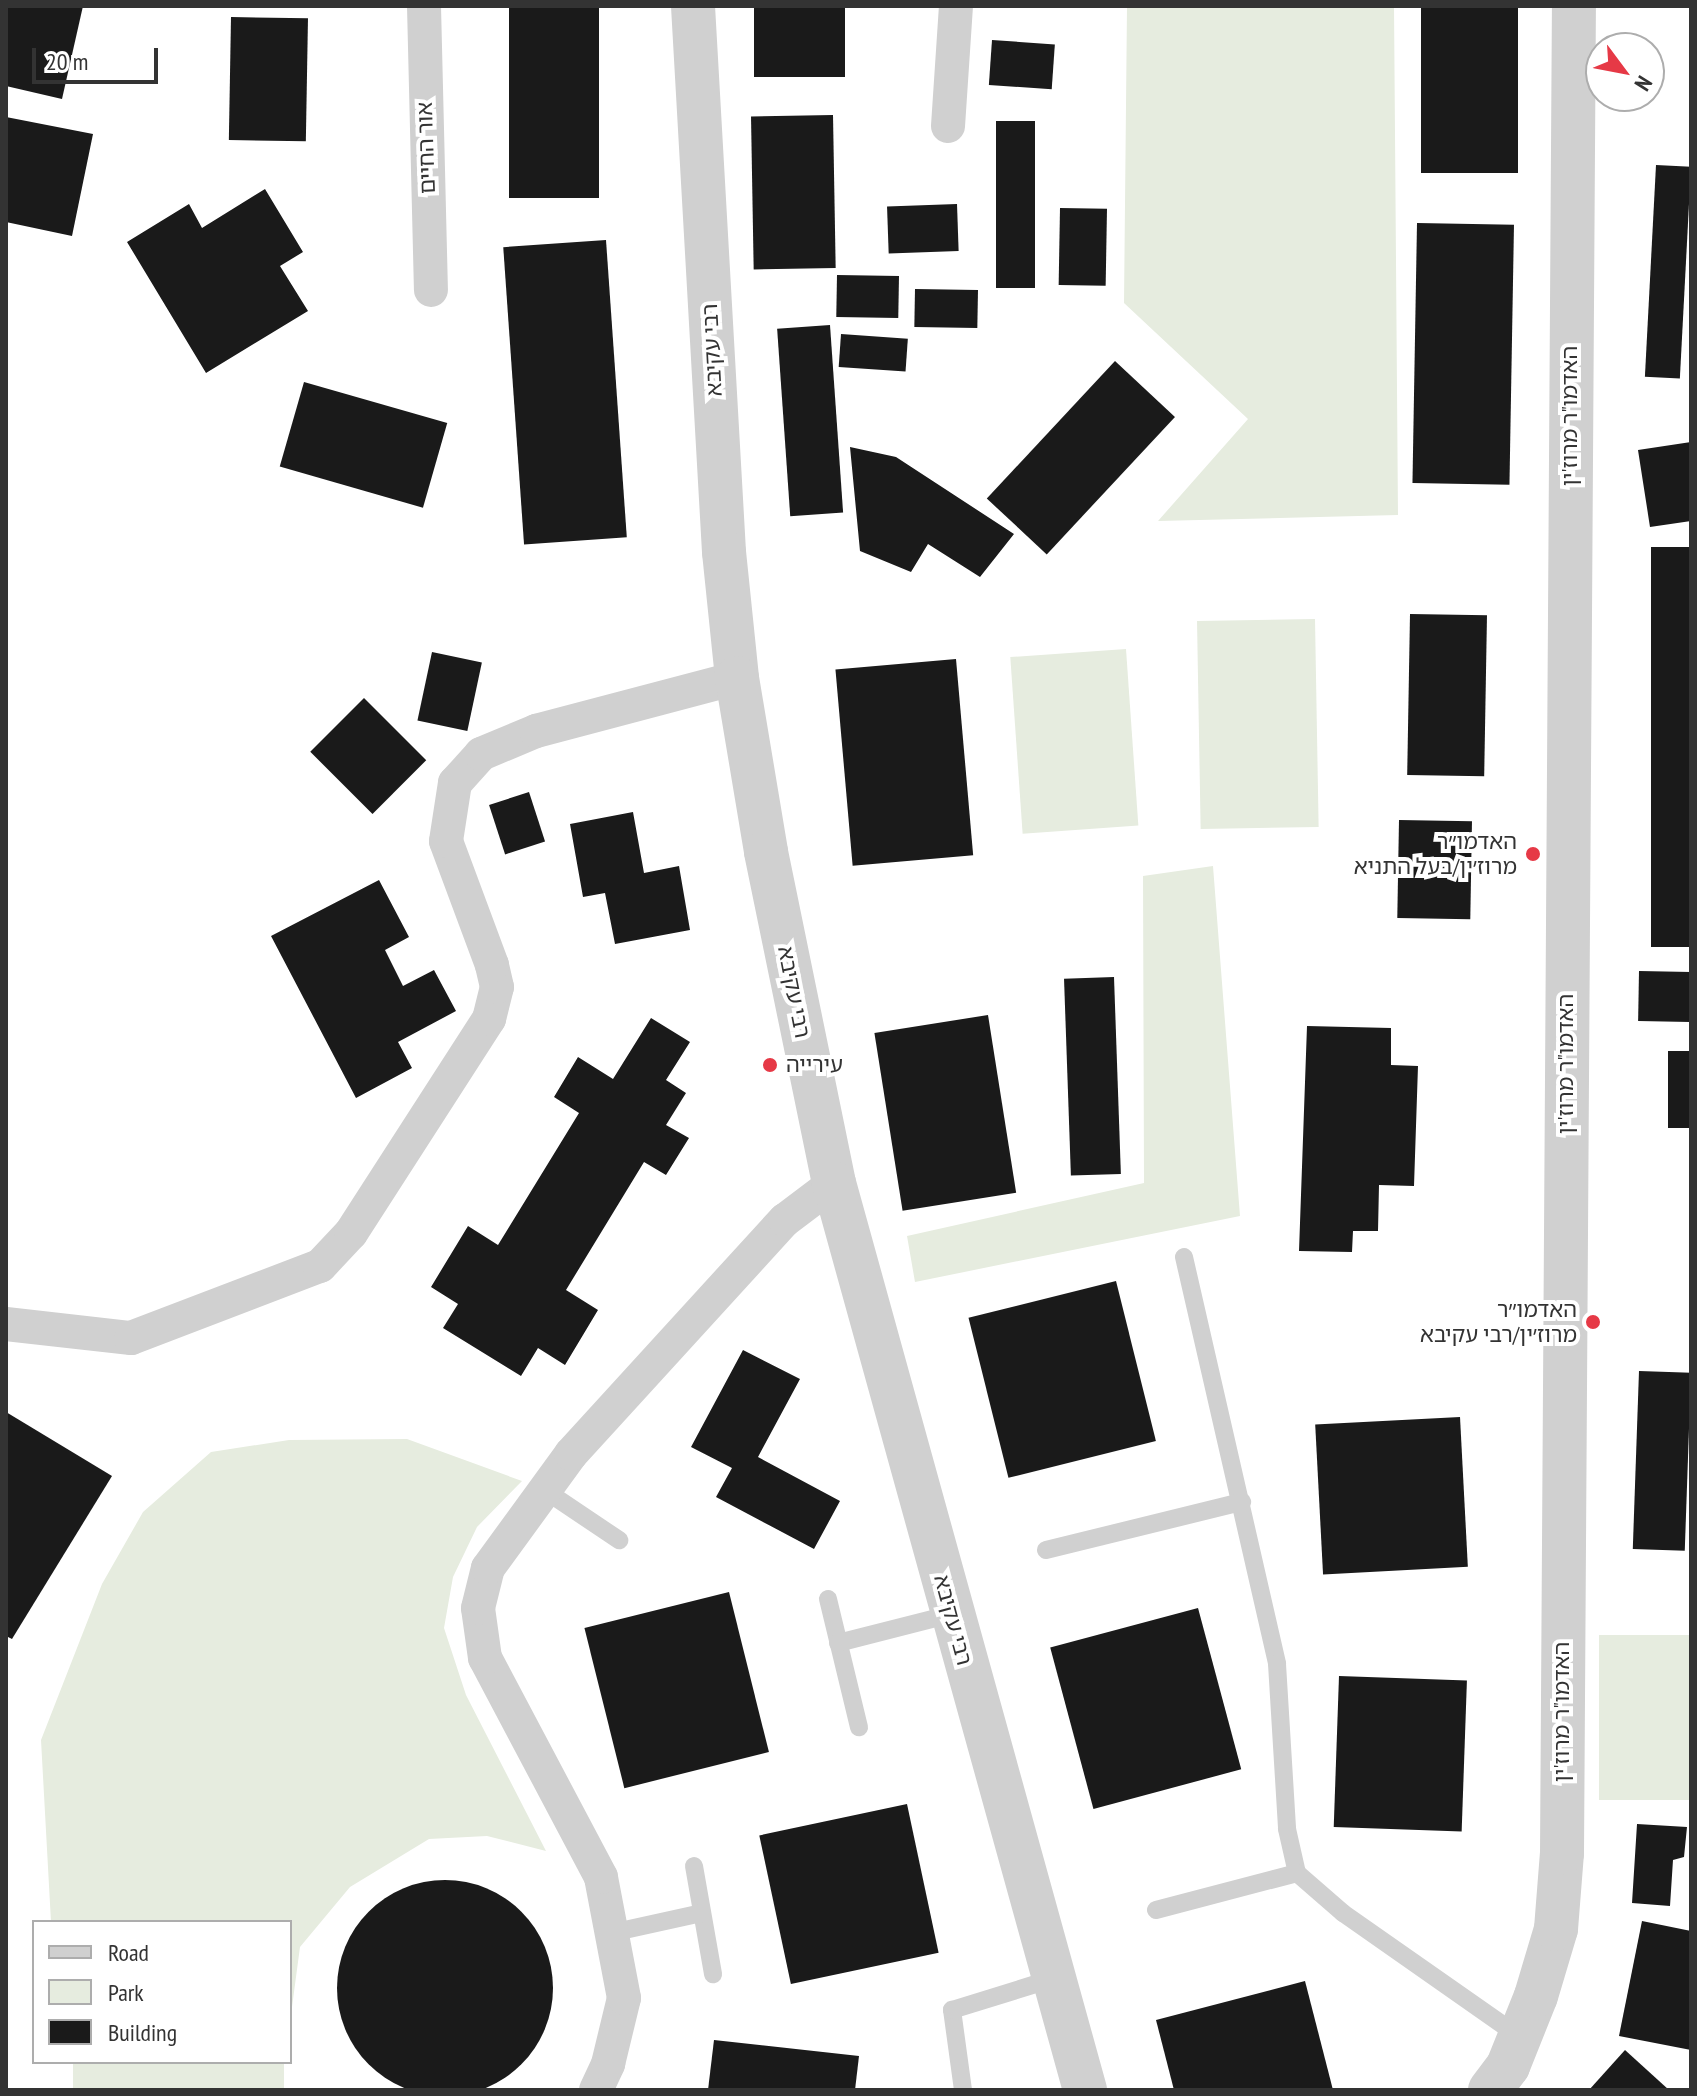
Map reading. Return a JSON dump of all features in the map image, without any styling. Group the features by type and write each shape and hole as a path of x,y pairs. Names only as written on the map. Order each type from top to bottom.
{"street":[{"name":"אור החיים","path":"424,6 431,290"},
{"name":"רבי עקיבא","path":"693,6 737,678 769,867 834,1183 1069,2045 1085,2090"},
{"path":"948,126 956,6"},
{"name":"האדמו\"ר מרוז'ין","path":"1490,2090 1520,2037 1556,1929 1562,1853 1572,12"},
{"path":"6,1324 131,1338 320,1266 351,1233 489,1019 497,987 492,965 446,841 447,808 455,783 481,754 536,731 737,678"},
{"path":"596,2090 608,2064 624,1998 601,1877 485,1658 478,1608 488,1568 543,1489 785,1220 834,1183"},
{"name":"רבי עקיבא","path":"1069,2045 1073,2090"}],"lane":[{"path":"1184,1257 1277,1664 1287,1829 1297,1873 1343,1913 1520,2037"},
{"path":"543,1489 619,1540"},
{"path":"1046,1550 1242,1502"},
{"path":"828,1599 859,1727"},
{"path":"838,1643 952,1614"},
{"path":"694,1866 713,1974"},
{"path":"1156,1910 1297,1873"},
{"path":"611,1933 702,1913"},
{"path":"963,2090 952,2010 1052,1979"}],"green space":[{"path":"1127,6 1394,6 1398,515 1158,521 1248,419 1124,303"},
{"path":"1315,619 1319,827 1201,829 1197,621"},
{"path":"1126,649 1138,826 1023,834 1010,657"},
{"path":"1213,866 1240,1216 915,1282 907,1236 1144,1183 1143,876"},
{"path":"407,1439 522,1481 477,1527 453,1577 444,1628 466,1695 546,1851 487,1836 429,1839 350,1887 300,1947 292,2007 292,1920 51,1920 41,1740 102,1584 143,1512 211,1452 289,1440"},
{"path":"1599,1635 1691,1635 1691,1800 1599,1800"},
{"path":"73,2064 284,2064 284,2090 73,2090"}],"building":[{"path":"6,6 83,6 62,99 6,86"},
{"path":"509,6 599,6 599,198 509,198"},
{"path":"754,6 845,6 845,77 754,77"},
{"path":"1421,6 1518,6 1518,173 1421,173"},
{"path":"231,17 308,18 306,141 229,140"},
{"path":"992,40 1055,44 1052,89 989,85"},
{"path":"833,115 836,268 754,269 751,116"},
{"path":"6,117 93,134 72,236 6,222"},
{"path":"996,121 1035,121 1035,288 996,288"},
{"path":"1656,165 1691,167 1680,379 1645,377"},
{"path":"265,189 303,252 280,266 308,311 206,373 127,242 189,204 202,228"},
{"path":"957,204 959,251 889,253 887,206"},
{"path":"1060,208 1107,209 1106,286 1059,285"},
{"path":"1417,223 1514,225 1509,485 1412,483"},
{"path":"606,240 627,537 524,544 503,247"},
{"path":"837,275 899,276 898,318 836,317"},
{"path":"915,289 978,290 977,328 914,327"},
{"path":"830,325 843,513 790,516 777,329"},
{"path":"841,334 908,339 906,372 839,367"},
{"path":"1115,361 1175,417 1047,554 987,498"},
{"path":"304,382 447,423 423,508 280,467"},
{"path":"1691,442 1691,521 1650,527 1638,450"},
{"path":"850,447 896,457 1014,534 980,577 928,544 911,572 860,551"},
{"path":"1651,547 1691,547 1691,947 1651,947"},
{"path":"1410,614 1487,615 1484,776 1407,775"},
{"path":"432,652 482,663 467,731 417,720"},
{"path":"956,659 973,855 853,866 835,670"},
{"path":"364,698 426,760 372,814 310,752"},
{"path":"529,792 545,841 505,854 489,805"},
{"path":"633,812 644,873 679,866 690,930 615,944 605,893 583,897 570,824"},
{"path":"1399,820 1472,821 1470,919 1397,918"},
{"path":"379,880 409,937 385,950 403,986 434,970 456,1011 398,1042 412,1068 356,1098 271,936"},
{"path":"1639,971 1691,972 1690,1022 1638,1021"},
{"path":"1114,977 1121,1174 1071,1176 1064,979"},
{"path":"988,1015 1016,1193 903,1211 874,1033"},
{"path":"651,1018 690,1042 666,1080 686,1093 666,1125 689,1138 666,1175 644,1162 566,1290 598,1310 565,1365 538,1348 521,1376 443,1328 458,1304 431,1287 468,1226 498,1245 579,1113 554,1097 578,1057 613,1079"},
{"path":"1307,1026 1391,1028 1391,1065 1418,1066 1414,1186 1379,1185 1378,1231 1353,1231 1352,1252 1299,1251"},
{"path":"1668,1051 1691,1051 1691,1128 1668,1128"},
{"path":"1116,1281 1156,1441 1008,1478 969,1318"},
{"path":"743,1350 800,1379 758,1457 840,1501 814,1549 716,1497 732,1468 691,1447"},
{"path":"1639,1371 1691,1373 1685,1551 1633,1549"},
{"path":"6,1412 112,1476 12,1639 6,1636"},
{"path":"1460,1417 1468,1567 1323,1574 1315,1425"},
{"path":"729,1592 769,1752 624,1788 584,1628"},
{"path":"1198,1608 1241,1769 1093,1809 1050,1648"},
{"path":"1339,1676 1467,1680 1462,1831 1334,1827"},
{"path":"907,1804 939,1953 791,1984 759,1835"},
{"path":"1637,1824 1687,1827 1684,1857 1673,1860 1670,1906 1632,1903"},
{"path":"445,1880 486,1888 505,1898 521,1912 535,1928 545,1947 553,1988 545,2029 535,2048 521,2064 505,2078 486,2088 445,2096 404,2088 385,2078 369,2064 355,2048 345,2029 337,1988 345,1947 355,1928 369,1912 385,1898 404,1888"},
{"path":"1642,1921 1691,1931 1691,2050 1619,2036"},
{"path":"1305,1981 1333,2090 1174,2090 1156,2020"},
{"path":"714,2040 859,2056 855,2090 708,2090"},
{"path":"1625,2050 1669,2090 1589,2090"}],"place":[{"name":"האדמו״ר מרוז׳ין/בעל התניא","path":"1533,854"},
{"name":"עירייה","path":"770,1065"},
{"name":"האדמו״ר מרוז׳ין/רבי עקיבא","path":"1593,1322"}]}
